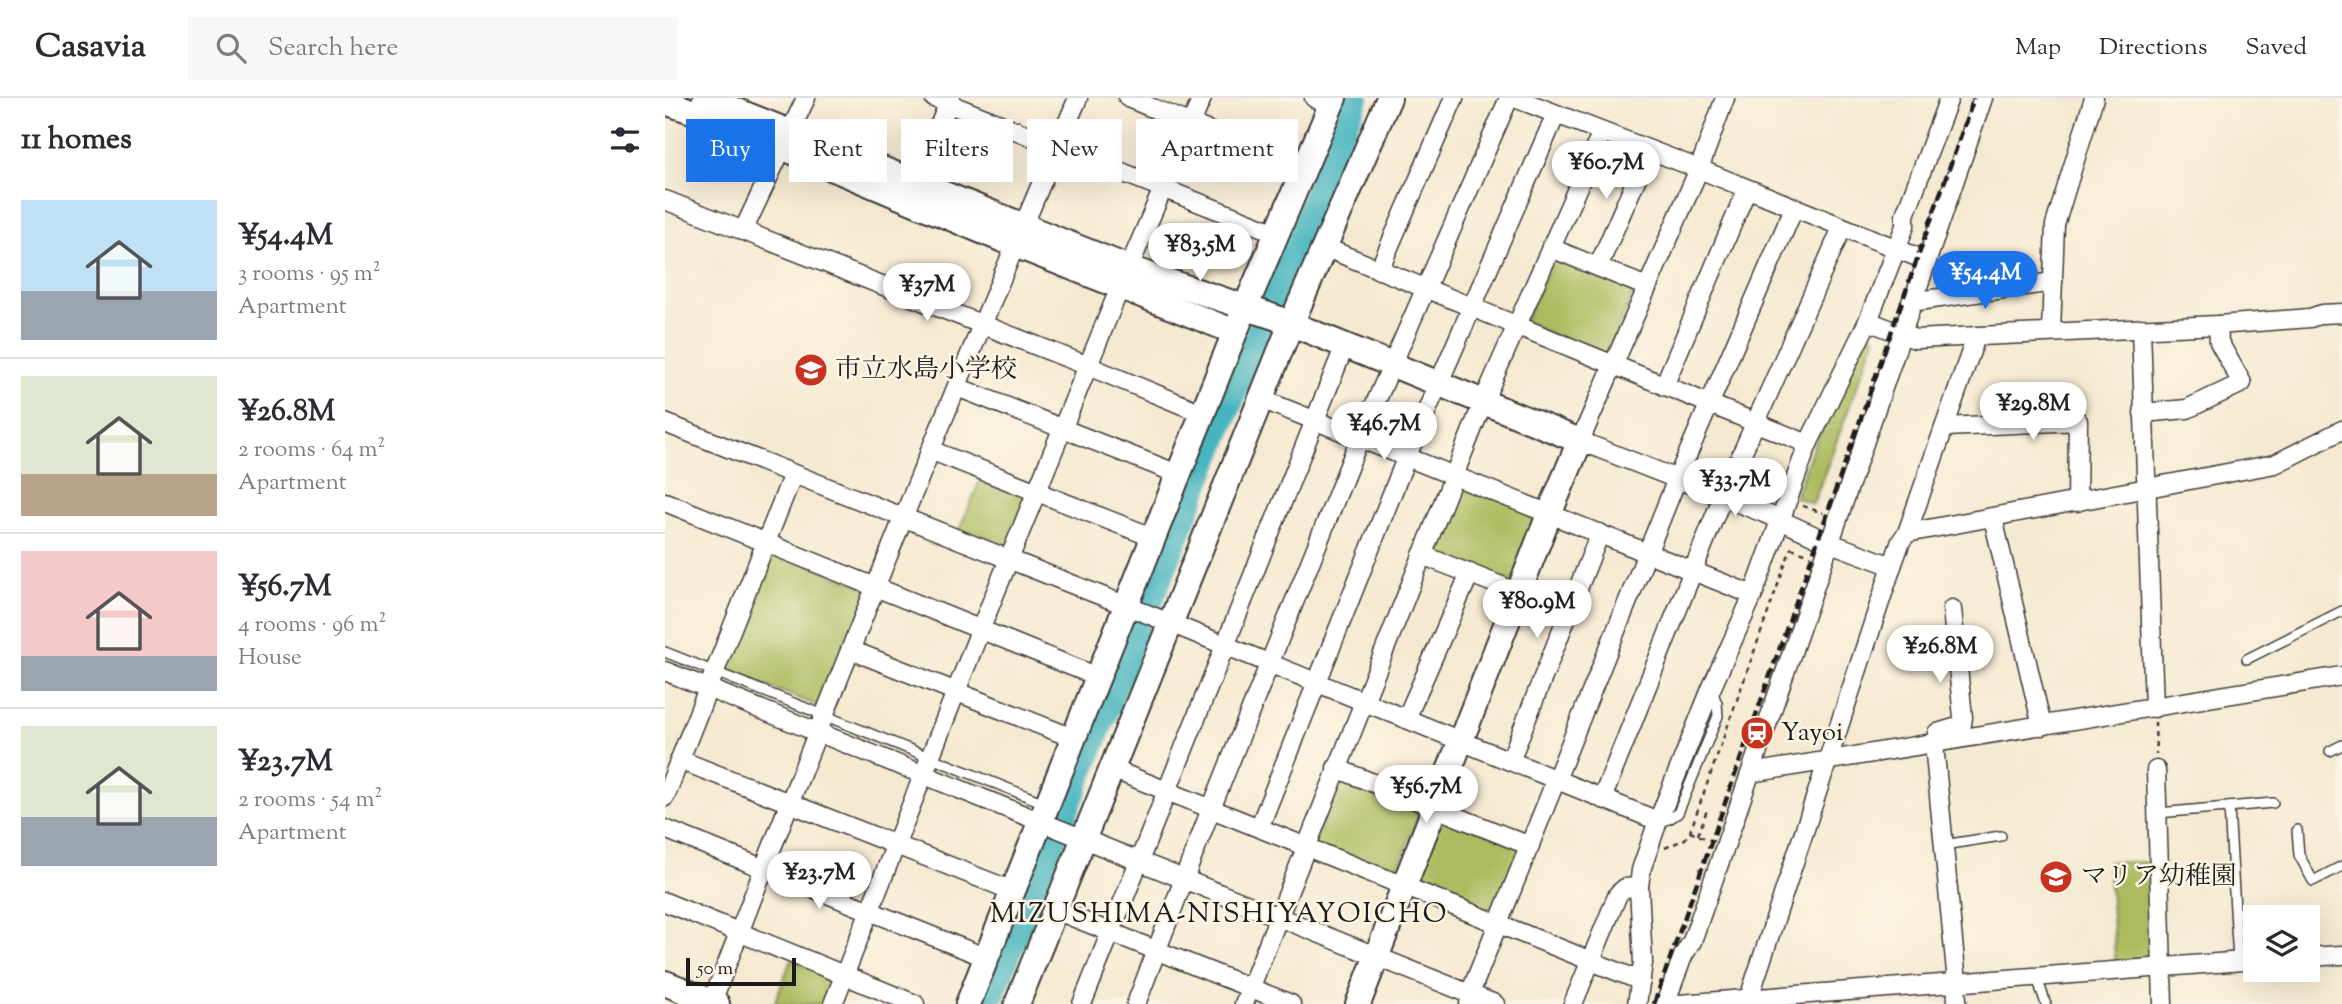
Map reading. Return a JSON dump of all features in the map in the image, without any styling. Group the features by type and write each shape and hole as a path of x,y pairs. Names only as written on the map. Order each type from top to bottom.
{"street":[{"path":"705,98 786,140 1125,278 1268,315 1892,566"},
{"path":"743,231 806,98"},
{"path":"1069,119 1078,98"},
{"path":"1128,98 1179,119"},
{"path":"1193,119 1202,98"},
{"path":"1017,1004 1055,910 1078,836 1112,769 1148,615 1152,537 1234,332 1268,315 1325,247 1389,98"},
{"path":"1379,270 1454,98"},
{"path":"1136,1004 1360,438 1509,98"},
{"path":"1515,98 1927,261"},
{"path":"1358,1004 1550,512 1699,169 1725,98"},
{"path":"1637,1004 1643,963 1639,887 1641,870 1711,689 1753,594 1808,444 1868,321 1905,226 1905,215 1949,98"},
{"path":"1665,1004 1683,956 1692,941 1751,773 1811,600 1828,542 1983,98"},
{"path":"2051,332 2055,225 2094,98"},
{"path":"911,191 944,100 1027,135"},
{"path":"968,1004 1013,891 1047,817 1073,738 1098,677 1148,615 1261,398 1276,233 1304,170 1327,100"},
{"path":"669,104 786,140"},
{"path":"1259,828 1407,456 1556,114"},
{"path":"1247,996 1484,401 1602,132"},
{"path":"1598,267 1649,150"},
{"path":"1298,168 1304,170"},
{"path":"1122,172 1276,233"},
{"path":"665,983 714,1003 763,869 930,450 1042,182"},
{"path":"833,1004 981,629 1167,182"},
{"path":"1664,386 1747,189"},
{"path":"665,200 1202,413"},
{"path":"1470,999 1677,480 1794,208"},
{"path":"1602,799 1722,498 1842,228"},
{"path":"1325,247 1808,444"},
{"path":"1551,248 1647,287"},
{"path":"1125,278 1156,301 1234,332"},
{"path":"1912,302 2053,282"},
{"path":"1156,301 1268,315"},
{"path":"1868,321 1915,339 2218,325 2342,313"},
{"path":"2143,413 2187,409 2242,383 2219,342 2218,325"},
{"path":"2141,328 2154,708"},
{"path":"1748,1001 1892,566 1901,541 1907,533 1976,337"},
{"path":"1082,1004 1345,345"},
{"path":"957,387 1178,474"},
{"path":"1261,398 1753,594"},
{"path":"1945,427 2078,421 2077,502"},
{"path":"665,422 1658,821"},
{"path":"1907,533 2275,464 2342,430"},
{"path":"930,450 1152,537"},
{"path":"665,797 793,474"},
{"path":"665,502 1098,677"},
{"path":"1993,518 2042,726"},
{"path":"1510,761 1600,533"},
{"path":"1422,555 1519,593"},
{"path":"1406,719 1471,573"},
{"path":"1952,609 1963,717 1962,723 1957,727 1937,733 1936,744 1957,1004"},
{"path":"851,650 1073,738"},
{"path":"665,671 708,689 821,724 924,775 1047,817 1078,836 1376,956 1470,999 1496,1004"},
{"path":"1751,773 2342,677"},
{"path":"680,760 1013,891"},
{"path":"1336,768 1530,846"},
{"path":"1112,769 1641,981"},
{"path":"2156,770 2163,1004"},
{"path":"665,829 987,958"},
{"path":"1573,1004 1618,894 1625,888 1639,887"},
{"path":"665,902 915,1004"},
{"path":"1055,910 1157,950 1247,996 1291,1004"},
{"path":"2320,956 2342,955"},
{"path":"1679,1004 1785,1000 2243,960"}],"lane":[{"path":"2248,659 2342,611"},
{"path":"665,652 713,671 821,724 931,757 1047,817"},
{"path":"2330,751 2342,745"},
{"path":"2158,813 2273,803"},
{"path":"2229,807 2243,926"},
{"path":"2297,830 2299,855 2313,881 2342,866"},
{"path":"1943,845 2001,836"},
{"path":"2037,978 2046,1004"}],"path":[{"path":"1794,502 1832,516"},
{"path":"1781,544 1809,554"},
{"path":"1664,849 1685,839 1691,832 1791,548"},
{"path":"2154,708 2156,770"},
{"path":"1698,835 1707,810"},
{"path":"1691,832 1717,842"}],"green space":[{"path":"1556,253 1636,288 1605,357 1524,323"},
{"path":"1867,336 1875,338 1813,504 1795,497 1812,450"},
{"path":"983,474 1031,493 1007,550 959,530"},
{"path":"1458,481 1537,514 1513,585 1429,551"},
{"path":"772,550 871,589 823,708 724,669"},
{"path":"1340,775 1422,806 1395,878 1313,846"},
{"path":"1441,816 1521,846 1494,918 1414,886"},
{"path":"2108,862 2154,862 2158,960 2116,968"},
{"path":"791,960 839,979 828,1004 774,1004"}],"waterway":[{"path":"988,1004 1272,299 1356,98"},
{"path":"1276,309 1366,98"},
{"path":"1154,611 1270,324"},
{"path":"1068,829 1151,619"},
{"path":"998,1004 1064,838"}],"railway":[{"path":"1654,1004 1974,98"}],"place":[{"name":"市立水島小学校","path":"811,370"},
{"name":"Yayoi","path":"1757,733"},
{"name":"マリア幼稚園","path":"2056,877"}],"district":[{"name":"MIZUSHIMA-NISHIYAYOICHO","path":"1219,915"}]}
